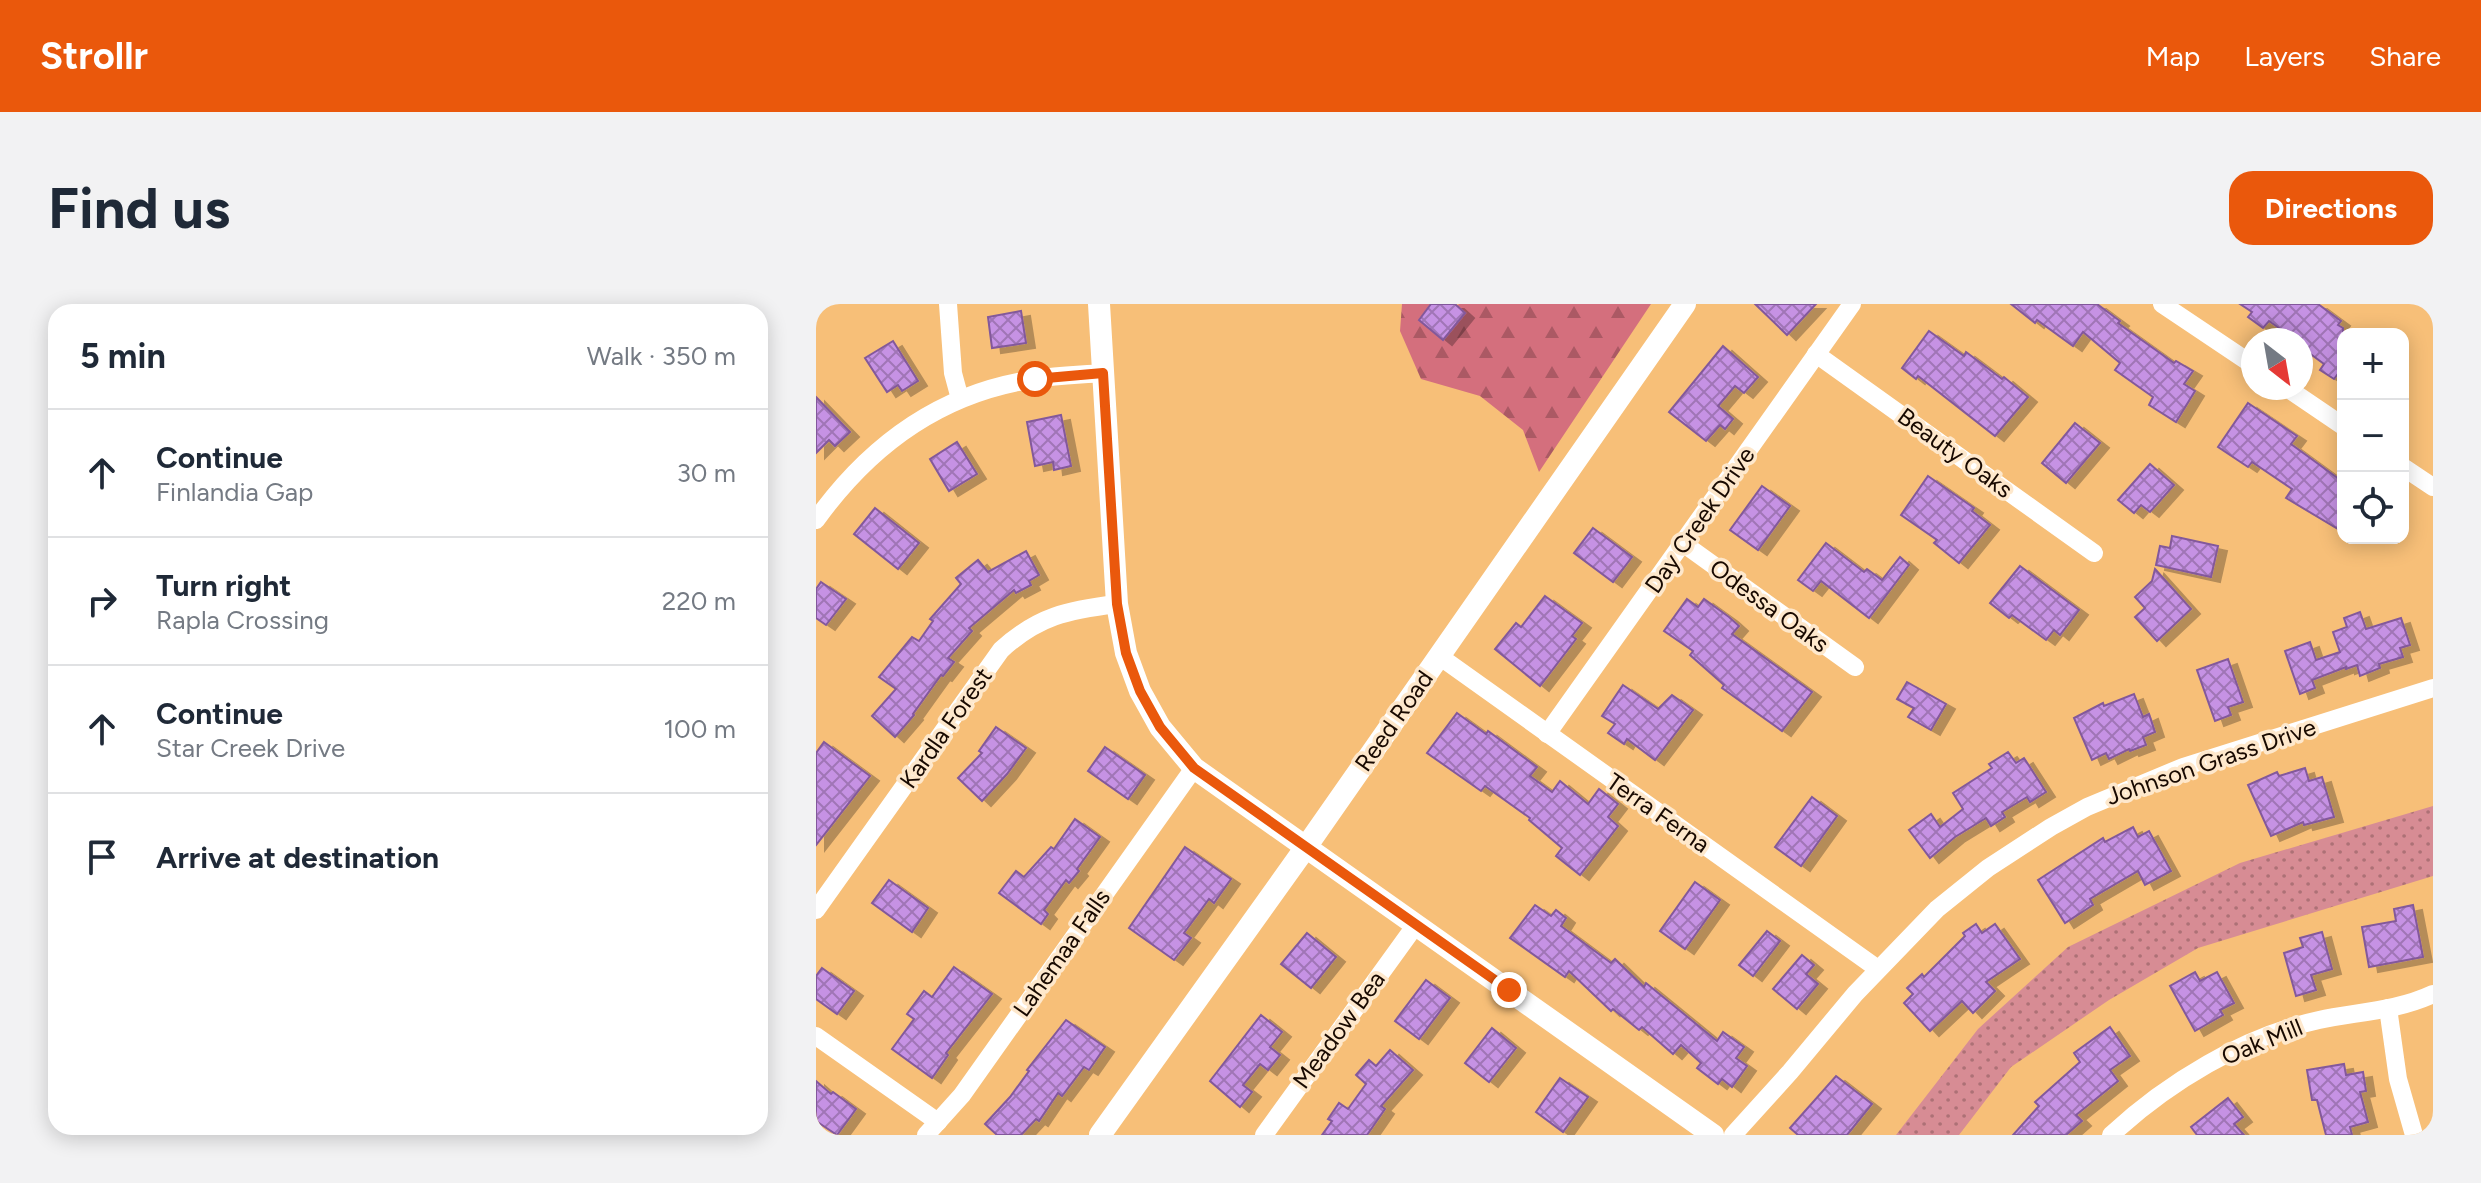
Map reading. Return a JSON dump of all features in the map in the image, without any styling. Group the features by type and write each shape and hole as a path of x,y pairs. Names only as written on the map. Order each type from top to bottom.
{"street":[{"path":"948,304 953,373 960,399"},
{"path":"1099,304 1117,604 1126,653 1140,691 1160,727 1194,768 1709,1134"},
{"name":"Reed Road","path":"1100,1135 1306,847 1685,304"},
{"name":"Day Creek Drive","path":"1547,734 1852,304"},
{"path":"2162,304 2241,357"},
{"name":"Beauty Oaks","path":"1816,354 2094,553"},
{"path":"816,520 859,468 887,441 960,399 1035,379 1103,373"},
{"path":"2305,400 2337,422"},
{"path":"2409,471 2433,487"},
{"name":"Odessa Oaks","path":"1684,544 1855,667"},
{"name":"Kardla Forest","path":"816,910 1001,650 1020,633 1045,618 1081,608 1117,604"},
{"name":"Terra Ferna","path":"1439,656 1878,969"},
{"name":"Johnson Grass Drive","path":"1733,1135 1878,969 1937,909 1988,868 2087,807 2183,767 2433,688"},
{"name":"Lahemaa Falls","path":"932,1128 962,1095 1194,768"},
{"name":"Meadow Bea","path":"1264,1135 1415,926"},
{"name":"Oak Mill","path":"2117,1133 2176,1083 2258,1041 2316,1021 2388,1008 2433,994"},
{"path":"2388,1008 2398,1079 2414,1135"},
{"path":"816,1036 932,1128"}],"shaded area":[{"path":"2433,806 2433,876 2198,948 2109,1000 2011,1067 1959,1135 1896,1135 1978,1029 2068,947 2240,863"}],"green space":[{"path":"1402,304 1431,304 1419,320 1443,340 1465,313 1457,306 1459,304 1651,304 1539,472 1523,430 1480,396 1421,379 1400,331"}],"building":[{"path":"1431,304 1455,304 1465,313 1443,340 1419,320"},
{"path":"1755,304 1816,304 1787,335"},
{"path":"2011,304 2097,304 2174,363 2176,361 2193,371 2184,384 2195,391 2176,422 2149,405 2153,397 2115,370 2120,363 2083,332 2073,346"},
{"path":"2240,304 2318,304 2341,321 2338,325 2343,328 2337,328 2337,375 2334,379 2320,370 2324,364 2313,356 2313,328 2279,328 2269,321 2263,328 2248,317 2252,312"},
{"path":"1021,311 1026,343 992,348 988,317"},
{"path":"1929,331 1964,356 1966,352 2002,379 2004,377 2028,397 1995,436 1918,376 1916,379 1902,368"},
{"path":"893,341 918,381 902,391 898,385 887,392 865,358"},
{"path":"1723,346 1758,377 1744,393 1735,386 1718,406 1733,419 1725,429 1720,425 1706,441 1669,412"},
{"path":"816,397 850,432 835,446 829,440 816,453"},
{"path":"2248,403 2297,436 2291,444 2337,478 2337,528 2286,498 2292,489 2252,462 2248,467 2218,447"},
{"path":"1061,415 1071,466 1054,470 1053,462 1035,466 1027,422"},
{"path":"2075,423 2100,443 2066,483 2042,463"},
{"path":"957,442 977,474 949,491 930,459"},
{"path":"2150,464 2174,485 2150,512 2141,505 2134,513 2118,500"},
{"path":"1928,476 1974,508 1972,511 1990,525 1959,563 1934,543 1937,540 1901,515"},
{"path":"1762,486 1790,506 1758,550 1730,530"},
{"path":"875,508 919,543 898,569 854,534"},
{"path":"1593,528 1632,557 1613,582 1574,553"},
{"path":"2172,536 2218,546 2211,577 2156,565 2160,546 2170,548"},
{"path":"1826,543 1864,572 1867,569 1882,580 1900,557 1909,565 1869,618 1821,581 1813,591 1798,580"},
{"path":"1026,551 1039,575 1029,581 1031,585 1016,593 1014,590 969,628 972,631 948,658 954,662 895,737 872,716 896,689 879,677 912,637 919,641 933,621 930,619 961,584 956,578 978,560 988,572"},
{"path":"2020,566 2079,610 2060,635 2054,630 2046,640 1990,603"},
{"path":"2155,569 2191,609 2157,641 2135,617 2145,608 2135,597 2152,581"},
{"path":"821,582 846,599 826,625 816,618 816,589"},
{"path":"1545,596 1582,623 1572,636 1576,639 1540,686 1495,649 1516,623 1521,627"},
{"path":"1687,599 1698,607 1704,599 1729,617 1739,626 1732,634 1812,692 1782,731 1722,688 1724,685 1690,655 1693,651 1664,631"},
{"path":"2360,612 2366,629 2401,618 2410,645 2400,648 2403,657 2379,664 2380,668 2360,676 2357,665 2346,667 2312,680 2315,688 2300,694 2285,651 2310,642 2316,660 2340,652 2333,632 2347,627 2344,618"},
{"path":"2228,659 2243,702 2228,707 2231,715 2215,721 2197,670"},
{"path":"1907,682 1946,704 1931,730 1908,717 1914,708 1897,699"},
{"path":"1623,685 1658,709 1672,695 1693,710 1655,760 1627,739 1624,744 1608,733 1615,724 1602,716"},
{"path":"2134,694 2143,717 2149,714 2155,732 2143,737 2146,745 2109,759 2106,753 2092,760 2074,718 2103,703 2104,706"},
{"path":"1457,713 1486,734 1488,731 1537,767 1530,776 1552,792 1560,781 1588,804 1599,789 1618,804 1608,817 1618,826 1580,875 1556,856 1562,848 1530,818 1485,786 1481,791 1427,753"},
{"path":"996,727 1026,748 982,801 958,778 982,753 979,751"},
{"path":"824,742 870,776 816,845 816,753"},
{"path":"1105,747 1145,775 1128,799 1088,771"},
{"path":"2008,752 2016,763 2024,758 2046,792 2030,802 2027,797 2002,812 2005,817 1991,826 1986,818 1955,837 1930,858 1909,830 1931,814 1940,827 1963,809 1953,793 1992,768 1989,764"},
{"path":"2305,768 2309,781 2322,777 2334,817 2304,825 2303,822 2271,836 2248,785 2277,772 2279,776"},
{"path":"1812,797 1837,816 1801,866 1775,847"},
{"path":"1075,819 1100,837 1077,869 1079,871 1069,883 1066,880 1044,910 1048,914 1041,924 999,893 1016,871 1024,877 1051,847 1054,849"},
{"path":"2133,827 2138,837 2149,831 2171,871 2145,885 2138,871 2090,899 2093,905 2065,923 2038,880 2103,838 2105,842"},
{"path":"1185,847 1231,879 1214,903 1209,899 1184,933 1191,938 1174,960 1129,928"},
{"path":"889,880 928,908 912,932 872,903"},
{"path":"1695,882 1720,900 1685,949 1660,931"},
{"path":"1535,905 1551,916 1556,910 1566,918 1561,926 1611,963 1615,959 1644,987 1646,983 1717,1041 1723,1032 1744,1047 1736,1058 1747,1066 1732,1087 1722,1079 1718,1084 1697,1068 1701,1063 1681,1045 1673,1054 1642,1027 1639,1030 1613,1009 1611,1011 1569,971 1565,977 1510,938"},
{"path":"2413,905 2423,957 2369,967 2362,927 2396,921 2394,909"},
{"path":"1976,924 1982,933 1995,924 2020,959 1986,982 1995,991 1973,1013 1962,1001 1930,1031 1904,1003 1913,994 1907,988 1922,974 1924,977 1965,936 1963,933"},
{"path":"1767,931 1780,941 1753,976 1739,965"},
{"path":"2322,932 2332,969 2311,975 2316,990 2296,996 2284,953 2303,947 2300,938"},
{"path":"1307,933 1336,957 1311,988 1281,964"},
{"path":"1802,955 1814,965 1806,974 1818,984 1797,1009 1773,989"},
{"path":"954,967 992,994 946,1053 948,1055 932,1078 892,1049 914,1019 907,1014 924,991 932,997"},
{"path":"822,968 854,991 837,1014 816,999 816,976"},
{"path":"2195,972 2200,981 2217,972 2234,1003 2220,1010 2223,1015 2195,1031 2170,986"},
{"path":"1426,980 1450,998 1419,1039 1395,1021"},
{"path":"1261,1015 1282,1032 1270,1047 1280,1055 1268,1070 1260,1064 1243,1085 1252,1092 1240,1107 1210,1081"},
{"path":"1066,1020 1105,1047 1089,1070 1084,1067 1062,1096 1058,1093 1039,1121 1036,1119 1021,1135 997,1135 985,1124 1010,1097"},
{"path":"2110,1027 2130,1056 2110,1070 2118,1081 2076,1115 2082,1121 2066,1135 2013,1135 2039,1106 2035,1102 2080,1062 2074,1053"},
{"path":"1492,1028 1516,1048 1489,1082 1465,1063"},
{"path":"1390,1050 1413,1070 1381,1106 1385,1109 1367,1135 1322,1135 1339,1103 1348,1109 1366,1084 1356,1075 1369,1060 1376,1066"},
{"path":"2344,1064 2346,1075 2363,1072 2366,1091 2360,1092 2368,1122 2350,1127 2352,1135 2326,1135 2317,1100 2312,1100 2307,1070"},
{"path":"1836,1076 1872,1104 1847,1135 1798,1135 1790,1128"},
{"path":"1560,1078 1588,1097 1563,1132 1536,1112"},
{"path":"816,1081 856,1109 837,1135 816,1121"},
{"path":"2228,1098 2243,1117 2234,1124 2244,1135 2197,1135 2191,1127"}],"route":[{"path":"1035,379 1103,373 1117,604 1126,653 1140,691 1160,727 1194,768 1509,990"}]}
